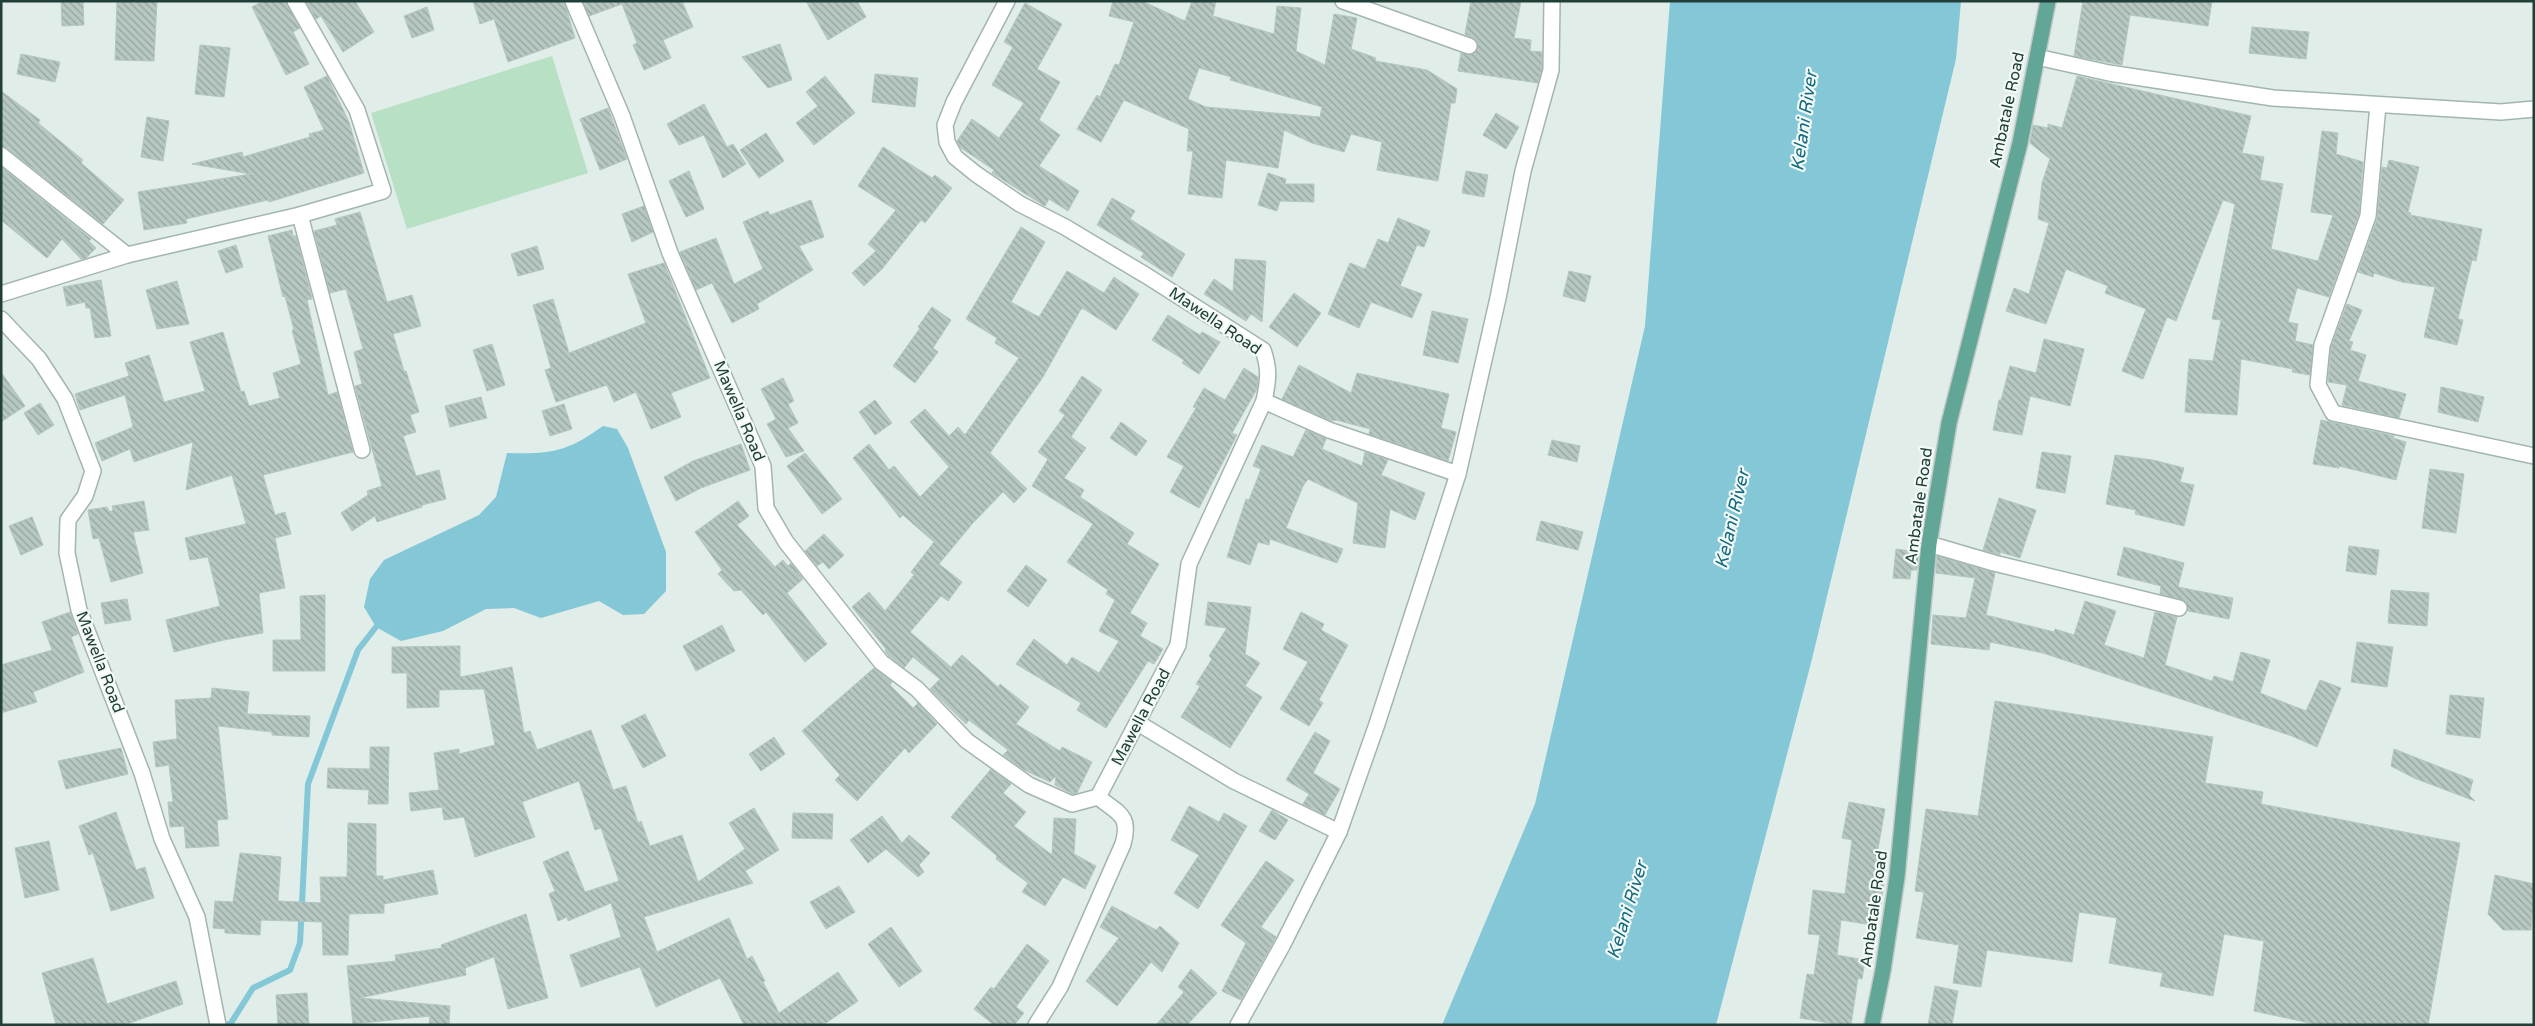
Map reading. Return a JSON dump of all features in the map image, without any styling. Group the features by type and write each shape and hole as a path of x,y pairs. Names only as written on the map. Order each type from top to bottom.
{"main road":[{"name":"Ambatale Road","path":"1872,1025 1883,970 1897,877 1929,544 1949,422 2020,144 2048,1"}],"street":[{"path":"1,294 127,255 300,215 383,191 356,110 295,1"},
{"name":"Mawella Road","path":"573,1 622,116 670,253 763,466 766,508 786,542 881,662 917,689 967,741 1029,786 1072,804 1098,797 1178,645 1189,564 1264,401 1269,378 1267,361 1263,350 1147,276 1065,227 1020,204 976,174 956,156 947,142 946,125 954,102 1007,1"},
{"path":"1343,1 1366,4 1469,46"},
{"path":"1238,1025 1283,944 1339,832 1377,724 1458,474 1498,298 1522,171 1551,70 1552,1"},
{"path":"2037,57 2109,73 2273,98 2501,112 2534,109"},
{"path":"2378,105 2368,216 2322,345 2318,385 2333,413 2534,456"},
{"path":"1,155 127,255"},
{"path":"300,215 362,450"},
{"name":"Mawella Road","path":"1,319 39,359 65,399 93,471 85,496 68,520 67,554 71,572 80,610 142,773 162,839 197,917 218,1025"},
{"path":"1264,401 1329,430 1458,474"},
{"path":"1929,544 1994,563 2179,608"},
{"path":"1138,723 1234,781 1339,832"},
{"path":"1036,1025 1060,986 1128,829 1123,817 1098,797"}],"green space":[{"path":"552,56 588,173 407,229 371,113"}],"water":[{"name":"Kelani River","path":"1670,1 1961,1 1956,59 1812,659 1716,1025 1442,1025 1535,804 1645,326"},
{"path":"603,426 617,429 628,448 666,552 666,591 644,614 623,615 599,601 541,618 514,608 486,609 443,631 401,641 376,627 364,607 370,579 384,560 479,515 496,497 507,453 536,453 558,450 579,441"}],"building":[{"path":"61,1 83,1 84,25 62,26"},
{"path":"117,1 157,1 154,61 115,60"},
{"path":"263,1 286,1 300,28 293,32 309,64 286,75 252,7"},
{"path":"306,1 355,1 374,32 343,52 321,16 316,19"},
{"path":"473,1 564,1 575,38 508,62 494,19 480,24"},
{"path":"583,1 682,1 693,27 663,40 671,58 644,70 633,45 637,43 622,4 589,16"},
{"path":"806,1 857,1 866,17 828,40"},
{"path":"1113,1 1142,1 1185,21 1192,1 1216,1 1213,16 1274,34 1277,6 1301,8 1296,51 1325,65 1334,14 1357,18 1351,49 1376,58 1375,61 1427,70 1457,89 1455,103 1451,103 1438,181 1377,170 1382,142 1351,134 1344,152 1312,143 1284,130 1278,168 1226,160 1222,198 1188,194 1193,151 1187,151 1189,129 1124,100 1101,142 1077,129 1097,95 1100,97 1115,64 1119,65 1134,22 1109,16","holes":["1199,68 1231,77 1230,80 1322,107 1320,117 1206,107 1188,99"]},
{"path":"1471,1 1521,1 1514,38 1531,40 1530,51 1542,52 1542,69 1538,83 1458,71 1461,53 1471,55 1478,49 1476,40 1465,34"},
{"path":"2083,1 2212,1 2208,26 2130,15 2122,65 2074,56"},
{"path":"1025,3 1062,24 1037,69 1060,82 1039,120 1060,135 1039,166 1079,191 1068,211 1049,199 1045,206 992,173 994,170 961,148 957,141 972,119 999,138 1024,103 992,85 1013,47 1004,42"},
{"path":"427,7 434,30 412,38 404,16"},
{"path":"2252,27 2309,32 2306,59 2249,53"},
{"path":"780,44 792,80 768,88 742,57"},
{"path":"200,45 230,48 224,97 195,94"},
{"path":"21,54 60,62 55,82 17,74"},
{"path":"875,74 918,78 915,107 872,102"},
{"path":"327,76 349,122 364,173 269,202 268,200 186,219 187,223 144,230 138,192 251,174 192,164 242,152 243,157 310,137 309,134 324,130 304,87"},
{"path":"825,76 855,113 814,145 796,123 818,106 806,92"},
{"path":"2077,76 2251,116 2242,153 2264,157 2260,180 2283,184 2271,249 2318,261 2333,215 2311,212 2322,131 2338,133 2336,154 2363,162 2359,214 2329,297 2297,288 2288,322 2298,324 2295,341 2313,345 2310,375 2292,372 2293,369 2241,359 2237,415 2185,412 2189,359 2213,361 2221,320 2212,319 2235,204 2223,200 2176,321 2167,317 2143,379 2122,371 2146,309 2105,293 2108,286 2066,269 2046,324 2006,311 2014,288 2029,294 2049,223 2038,219 2042,183 2050,159 2030,143 2033,125 2048,128 2048,124 2062,128"},
{"path":"1,91 40,120 38,123 83,160 81,163 124,200 103,224 7,148 1,146"},
{"path":"704,104 727,147 733,144 746,164 723,178 704,135 679,145 667,124"},
{"path":"608,108 627,159 600,170 580,119"},
{"path":"1496,113 1519,127 1506,149 1483,135"},
{"path":"147,117 169,121 163,161 141,157"},
{"path":"766,133 784,161 759,178 740,150"},
{"path":"883,147 932,178 935,175 952,188 925,223 921,220 882,269 864,286 852,273 876,251 868,244 896,210 858,186"},
{"path":"2389,160 2419,167 2408,212 2411,213 2410,215 2482,229 2476,261 2472,260 2458,319 2463,320 2457,345 2424,337 2435,287 2402,282 2374,273 2373,277 2358,272 2377,219 2382,167 2387,168"},
{"path":"1,167 91,239 89,241 96,248 86,258 81,259 62,239 47,258 1,220"},
{"path":"689,171 704,209 686,217 669,181"},
{"path":"1466,171 1488,175 1484,197 1462,193"},
{"path":"1268,173 1286,179 1285,184 1314,184 1314,202 1280,201 1277,211 1258,205"},
{"path":"1112,198 1135,211 1130,219 1185,254 1172,277 1141,257 1144,253 1097,225"},
{"path":"811,200 824,237 799,246 813,270 757,304 759,309 732,323 712,283 696,290 680,252 716,238 734,284 763,269 743,222 768,211 770,215"},
{"path":"644,206 653,232 632,242 622,214"},
{"path":"360,212 387,302 412,295 421,326 393,334 419,412 410,415 416,432 403,436 416,476 439,470 446,499 422,505 422,507 377,522 375,516 352,531 341,513 368,495 367,491 382,486 355,386 362,384 354,352 363,349 346,289 330,293 314,231 337,225 335,219"},
{"path":"1398,218 1430,231 1424,247 1417,245 1400,286 1422,294 1412,318 1371,302 1359,328 1328,314 1350,263 1365,269 1378,239 1388,243"},
{"path":"1021,227 1045,242 1011,302 1039,317 1067,271 1104,293 1114,277 1139,294 1116,330 1084,309 1081,309 1043,377 990,453 1027,489 1014,503 1003,492 972,524 939,564 962,582 948,601 941,596 910,632 951,667 962,655 998,687 1000,684 1029,707 1016,724 1060,751 1062,747 1092,762 1077,793 1073,794 1055,785 1056,776 1050,782 1024,770 1003,755 1008,750 969,720 966,724 930,689 940,679 913,657 904,668 888,655 885,651 886,649 852,607 869,592 885,611 914,575 911,572 934,542 903,515 900,518 853,458 869,444 889,470 894,466 920,497 949,467 910,422 925,409 949,436 958,427 965,435 1019,358 995,343 997,338 966,319"},
{"path":"292,230 293,236 296,236 312,299 307,300 328,395 337,392 353,452 263,475 275,515 285,512 291,534 275,538 285,588 259,593 263,633 174,652 166,620 220,606 208,557 190,560 185,538 246,524 232,475 186,490 193,442 134,462 130,449 102,461 95,443 133,427 125,395 80,410 75,394 129,376 125,363 149,355 164,402 205,391 190,342 223,332 241,392 244,391 249,406 280,398 273,373 301,364 292,330 294,330 285,296 283,297 268,236"},
{"path":"236,245 243,267 226,273 218,251"},
{"path":"537,246 544,269 518,276 511,254"},
{"path":"1235,259 1266,261 1262,322 1251,314 1246,321 1204,294 1214,279 1233,292"},
{"path":"664,263 710,378 671,393 681,417 651,429 636,392 614,402 607,385 556,402 545,370 551,368 533,305 553,299 569,353 646,323 628,274"},
{"path":"1569,271 1591,276 1585,302 1563,296"},
{"path":"101,280 111,336 95,338 90,308 86,308 85,302 67,306 63,287"},
{"path":"177,281 189,324 157,329 146,290"},
{"path":"1294,293 1321,313 1297,347 1269,327"},
{"path":"2347,304 2362,310 2349,341 2353,342 2350,350 2366,355 2358,381 2406,394 2399,418 2342,405 2347,385 2328,382 2331,347"},
{"path":"932,307 951,320 933,348 938,352 915,383 893,366 920,328 918,327"},
{"path":"1432,311 1468,319 1458,363 1423,355"},
{"path":"1168,315 1200,335 1202,332 1220,342 1199,374 1182,363 1184,360 1152,340"},
{"path":"2044,339 2084,349 2070,406 2030,396 2022,435 1993,430 1999,400 2001,400 2010,366 2036,373"},
{"path":"492,344 505,385 487,391 473,350"},
{"path":"1299,365 1351,393 1357,373 1449,394 1441,428 1456,432 1448,461 1369,434 1370,429 1336,420 1332,421 1282,399"},
{"path":"1244,368 1258,377 1257,389 1232,433 1237,435 1199,508 1170,492 1184,466 1167,457 1196,408 1193,407 1204,388 1225,400"},
{"path":"1,372 25,406 1,422"},
{"path":"1082,376 1102,390 1071,437 1086,448 1064,478 1084,490 1080,497 1134,533 1127,544 1159,564 1130,613 1147,623 1140,636 1163,649 1154,664 1148,661 1106,728 1077,710 1081,703 1016,664 1034,639 1067,665 1072,657 1099,673 1119,641 1099,631 1115,600 1106,594 1108,590 1067,562 1093,524 1032,486 1048,459 1038,452 1065,415 1059,411"},
{"path":"783,378 794,401 788,404 798,423 788,428 804,451 786,457 767,424 776,419 761,389"},
{"path":"2441,387 2484,397 2478,422 2438,412"},
{"path":"481,397 487,418 450,427 445,406"},
{"path":"875,400 892,423 875,435 859,412"},
{"path":"40,403 54,425 38,435 24,413"},
{"path":"564,404 572,429 550,436 542,411"},
{"path":"2321,420 2394,436 2393,438 2406,442 2396,480 2339,466 2339,468 2313,464"},
{"path":"1121,422 1147,441 1136,456 1110,438"},
{"path":"1306,430 1326,439 1322,449 1362,466 1365,452 1388,460 1381,475 1425,493 1415,520 1390,509 1385,548 1353,543 1358,503 1308,479 1303,486 1286,528 1343,549 1337,563 1270,539 1269,545 1258,542 1250,565 1227,557 1246,499 1249,500 1261,469 1253,466 1262,445 1293,457"},
{"path":"1552,440 1580,446 1577,462 1548,455"},
{"path":"741,444 750,470 701,488 676,501 664,477 693,461"},
{"path":"2042,452 2071,456 2065,493 2036,488"},
{"path":"805,453 842,499 822,514 787,466"},
{"path":"2115,455 2153,460 2184,468 2180,482 2194,485 2184,526 2135,514 2136,510 2106,504"},
{"path":"2430,469 2464,474 2456,533 2422,528"},
{"path":"1999,498 2036,510 2020,558 2000,552 2000,555 1983,550"},
{"path":"144,501 149,530 133,532 143,573 111,582 99,538 93,539 88,510 107,507 110,512 113,510 112,506"},
{"path":"738,501 749,516 737,525 775,567 783,560 788,566 791,563 803,579 787,593 827,644 805,662 766,612 763,615 741,590 734,591 718,574 722,570 695,532"},
{"path":"32,517 43,545 21,555 9,526"},
{"path":"1541,521 1583,532 1578,550 1536,540"},
{"path":"824,534 844,555 829,569 823,562 817,566 805,551"},
{"path":"2349,546 2379,550 2376,575 2346,571"},
{"path":"2124,547 2184,563 2178,587 2233,598 2229,619 2188,611 2185,601 2160,594 2161,586 2117,575"},
{"path":"1896,549 1919,552 1917,570 1911,570 1910,579 1893,578"},
{"path":"1937,556 1995,573 1986,615 2054,632 2055,629 2074,635 2085,601 2116,611 2104,645 2144,658 2155,612 2177,617 2165,665 2212,681 2214,676 2233,682 2241,652 2270,660 2260,693 2306,711 2320,680 2341,688 2317,747 2292,736 2043,653 1990,642 1989,650 1931,644 1933,615 1966,618 1975,578 1936,573"},
{"path":"1026,565 1047,580 1028,607 1007,591"},
{"path":"2391,590 2429,593 2427,626 2388,623"},
{"path":"325,595 325,671 273,671 273,640 301,640 300,596"},
{"path":"127,599 131,620 105,624 101,603"},
{"path":"1208,602 1251,607 1245,654 1260,663 1245,686 1262,697 1230,748 1181,717 1200,686 1196,684 1212,659 1209,656 1227,628 1205,625"},
{"path":"70,612 78,634 71,637 84,672 33,692 37,702 1,713 1,665 52,650 42,622"},
{"path":"1301,612 1324,624 1321,630 1348,645 1319,700 1323,703 1309,726 1280,709 1308,662 1283,649"},
{"path":"722,625 735,651 696,671 683,646"},
{"path":"2357,642 2393,647 2387,687 2351,682"},
{"path":"460,646 460,677 512,667 524,733 530,731 537,750 591,730 613,790 626,786 638,823 641,821 650,846 682,835 698,882 745,849 729,823 754,808 779,850 745,871 753,883 644,917 657,952 729,918 747,959 752,956 779,1013 838,972 858,1001 823,1025 744,1025 720,978 656,1007 640,967 581,987 570,955 621,937 611,903 568,921 567,917 558,921 549,894 555,891 543,862 568,851 585,892 619,881 601,828 595,830 579,781 522,802 535,837 475,857 464,817 444,820 442,807 411,811 409,793 439,790 434,753 459,749 459,754 495,745 484,689 439,690 439,707 407,708 407,673 392,673 392,647"},
{"path":"874,668 892,682 890,685 913,708 918,703 937,724 909,753 905,748 857,801 835,780 840,775 802,731"},
{"path":"212,688 249,692 247,714 310,716 309,737 272,735 272,732 218,726 228,819 217,820 219,846 186,848 184,826 170,827 168,802 173,802 169,765 156,767 153,742 177,739 175,700 211,698"},
{"path":"2450,695 2484,698 2480,738 2446,734"},
{"path":"1995,701 2213,737 2205,783 2263,792 2261,804 2460,843 2428,1025 2319,1025 2254,1011 2264,941 2224,934 2213,996 2160,986 2163,973 2109,963 2117,918 2079,912 2072,962 1987,950 1981,987 1953,983 1959,945 1916,938 1924,892 1915,891 1926,809 1978,816"},
{"path":"645,714 666,756 643,768 621,726"},
{"path":"1315,732 1330,741 1313,773 1340,789 1325,815 1303,804 1309,794 1286,780"},
{"path":"774,737 785,754 761,771 749,754"},
{"path":"370,747 389,747 388,804 368,804 369,790 327,788 328,768 370,769"},
{"path":"121,748 128,774 66,789 58,761"},
{"path":"2394,749 2473,780 2469,795 2475,801 2414,778 2391,766"},
{"path":"991,769 1011,784 1003,793 1026,812 1014,826 1052,855 1054,818 1076,819 1074,854 1096,866 1085,889 1063,877 1045,906 1022,892 1028,883 996,859 997,856 951,817"},
{"path":"1849,802 1885,809 1876,860 1887,862 1878,926 1841,920 1837,955 1865,960 1862,979 1858,978 1851,1025 1841,1025 1800,1018 1807,974 1814,975 1820,935 1808,934 1813,890 1845,894 1852,840 1842,838"},
{"path":"1189,806 1219,822 1224,813 1247,826 1198,909 1174,893 1199,855 1171,840"},
{"path":"1272,810 1288,820 1275,840 1259,831"},
{"path":"116,812 136,870 145,867 154,898 111,911 93,853 89,855 79,826"},
{"path":"793,813 833,814 832,839 792,838"},
{"path":"882,816 902,843 909,835 930,853 919,865 924,872 918,877 886,849 868,863 850,840"},
{"path":"348,823 376,824 376,876 383,876 383,880 433,870 438,894 384,904 384,913 349,914 348,955 323,955 322,922 261,920 260,935 225,933 225,929 213,928 215,901 233,902 240,853 281,857 278,901 321,903 320,877 347,877"},
{"path":"49,841 59,890 25,898 15,848"},
{"path":"1266,861 1294,880 1261,927 1276,937 1241,1000 1222,991 1246,943 1221,925"},
{"path":"2495,875 2534,884 2531,930 2503,930 2488,914"},
{"path":"839,886 855,912 826,929 810,902"},
{"path":"1112,906 1156,930 1160,926 1179,943 1162,972 1151,962 1117,1006 1086,981 1119,938 1100,927"},
{"path":"526,914 548,998 508,1009 494,957 465,968 466,975 360,998 450,1006 449,1025 429,1025 430,1016 353,1024 347,966 396,961 395,955 442,948 441,945"},
{"path":"891,927 922,971 899,987 868,944"},
{"path":"1027,944 1049,961 1016,1007 1024,1013 1014,1025 994,1025 974,1009 991,987 994,989"},
{"path":"93,958 107,1004 176,981 183,1004 124,1025 56,1025 42,973"},
{"path":"1191,969 1217,993 1187,1025 1156,1025 1184,992 1178,987"},
{"path":"1935,986 1958,991 1952,1025 1928,1025"},
{"path":"307,993 309,1025 278,1025 276,995"}],"waterway":[{"path":"227,1025 231,1023 253,988 290,970 300,943 308,784 358,650 376,627"}]}
